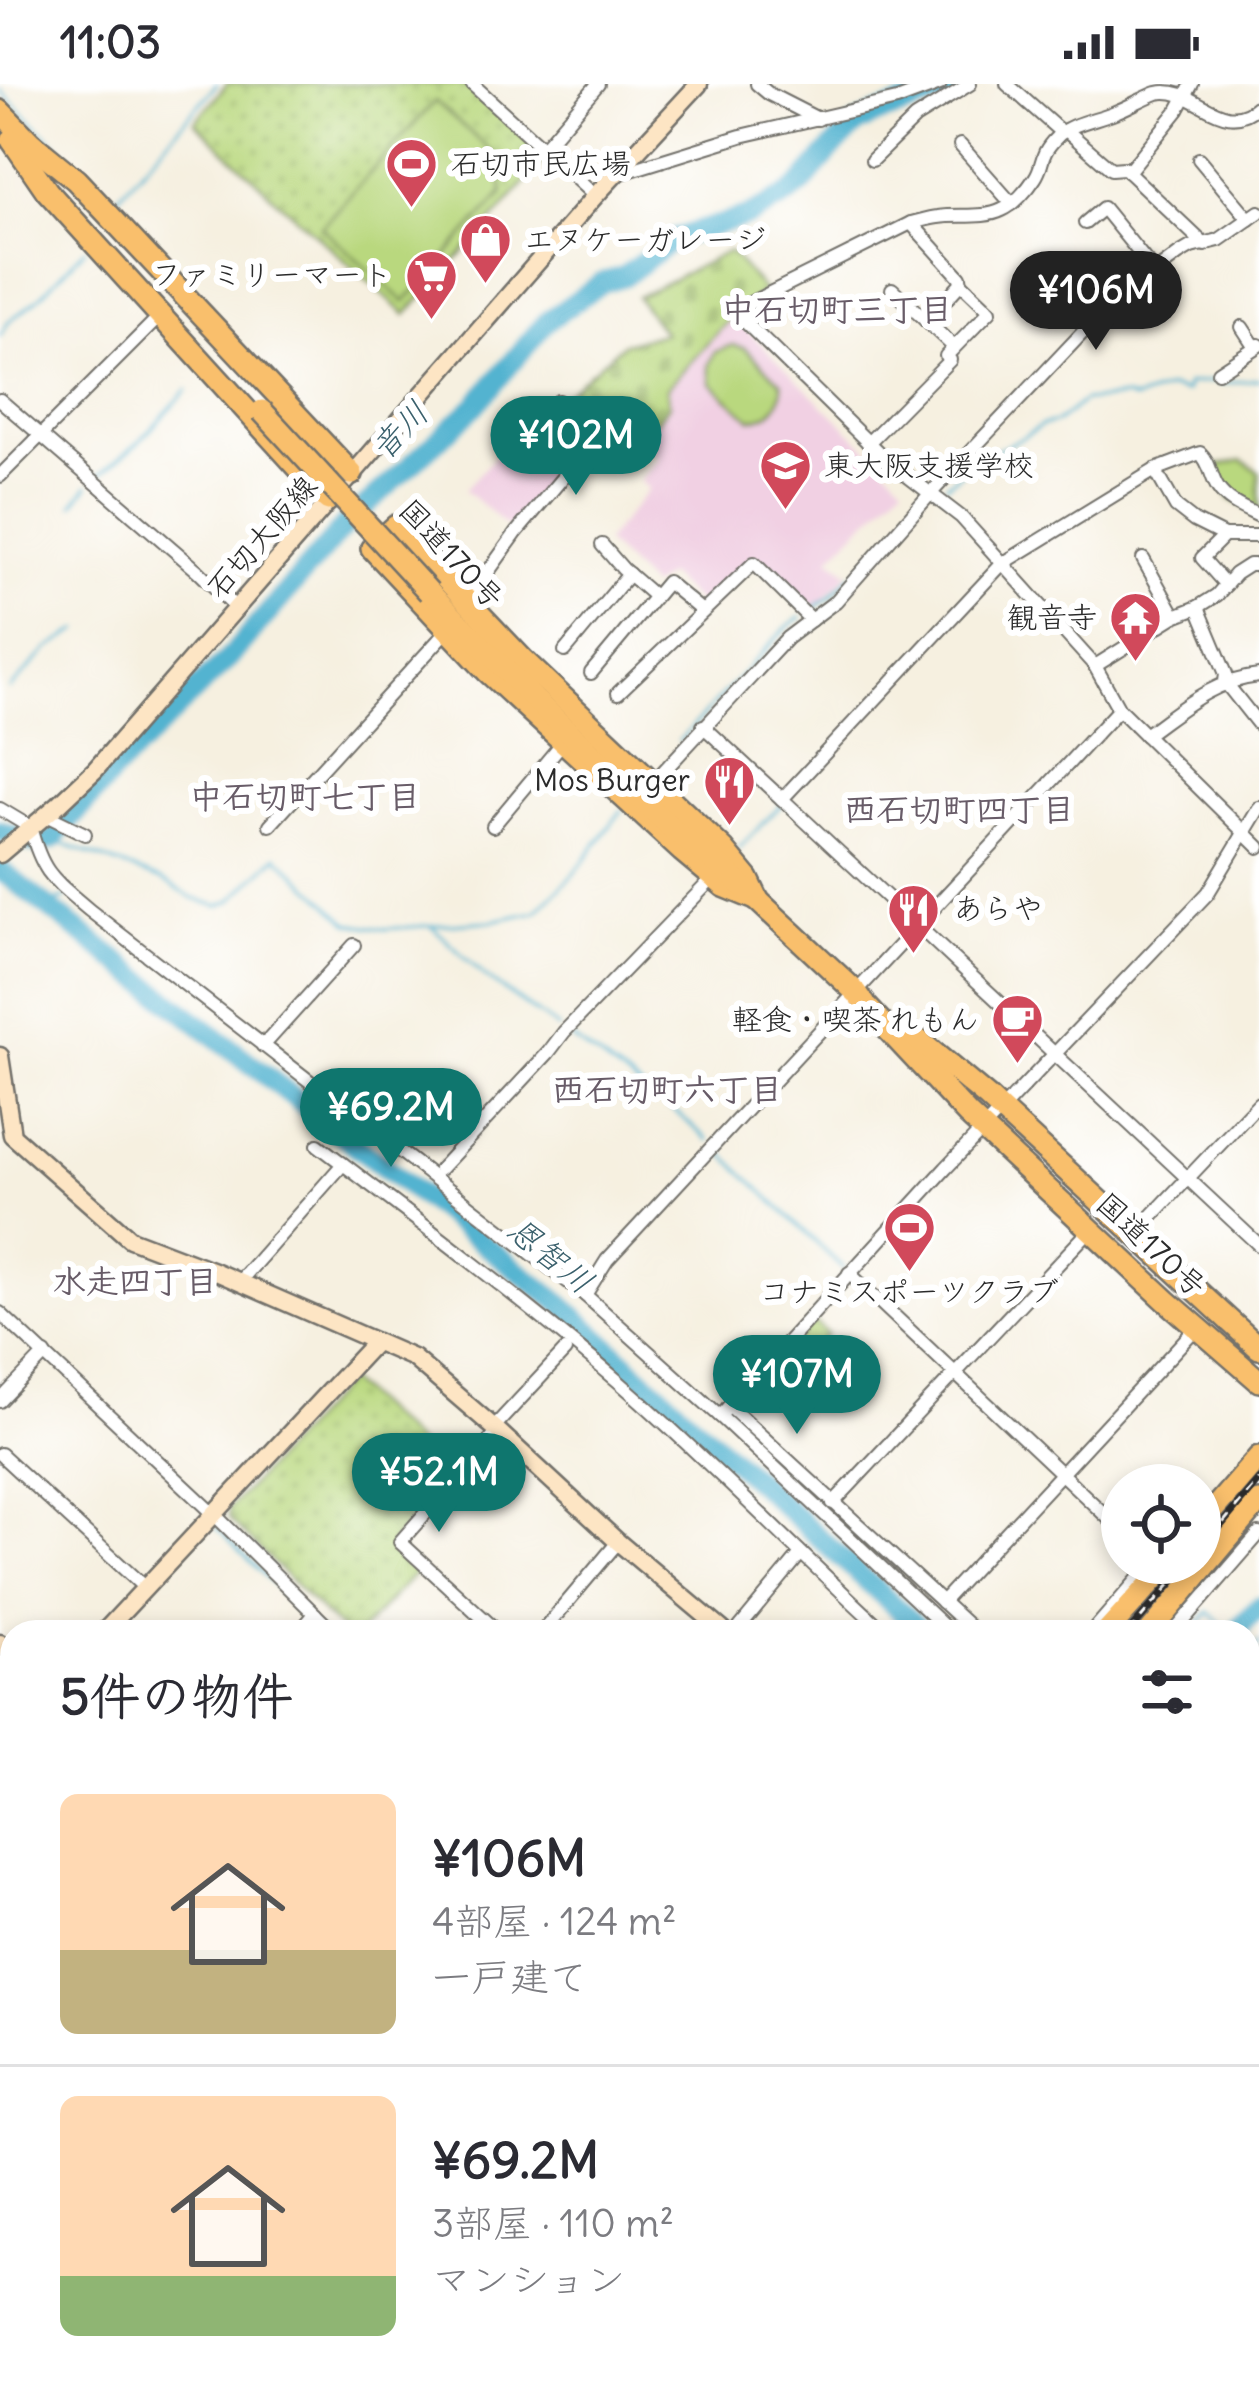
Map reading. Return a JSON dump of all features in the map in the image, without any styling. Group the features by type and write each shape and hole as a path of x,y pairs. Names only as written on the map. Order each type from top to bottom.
{"highway":[{"name":"国道170号","path":"0,111 15,137 551,716 718,873"},
{"path":"15,137 47,191 328,500"},
{"path":"15,137 76,180 352,474"},
{"path":"396,526 650,786 732,859 758,900 736,893 563,742 372,548 396,526"},
{"name":"国道170号","path":"434,588 650,786 718,873"},
{"name":"国道170号","path":"758,900 857,993 985,1129 1090,1230 1259,1381"},
{"name":"国道170号","path":"857,993 873,999 1255,1338"},
{"path":"1221,1503 1259,1459"},
{"path":"1160,1620 1259,1505"},
{"path":"1170,1620 1259,1505"},
{"path":"1171,1620 1259,1518"},
{"path":"1117,1620 1149,1584"}],"street":[{"path":"472,84 595,196"},
{"path":"543,148 598,84"},
{"name":"石切大阪線","path":"0,854 45,821 95,770 595,196 699,84"},
{"path":"757,84 819,120"},
{"path":"614,175 741,136 897,100 940,84"},
{"path":"872,160 916,118 970,84"},
{"path":"1007,84 1111,169 1124,168 1205,244"},
{"path":"1128,172 1191,87"},
{"path":"1191,87 1153,88 1063,131 1043,152 1038,175 997,213 910,223 734,311 868,443 961,517 1095,667 1119,709 1259,847"},
{"path":"1191,87 1217,112 1235,117 1259,105"},
{"path":"960,145 1012,204"},
{"path":"650,786 787,638 836,601 1104,310 1179,254 1220,239 1254,215 1198,160"},
{"path":"1085,223 1103,208 1155,272"},
{"path":"868,443 950,360 946,356 990,311 910,223"},
{"path":"926,321 961,283"},
{"path":"892,289 954,347"},
{"path":"0,476 159,317"},
{"path":"1218,372 1257,346 1242,327"},
{"path":"0,400 236,608"},
{"path":"466,602 568,470 595,454 595,444 558,401"},
{"path":"782,799 1002,564 1155,470 1200,453 1218,488 1259,516"},
{"path":"1155,470 1176,507 1194,521 1224,536 1259,536"},
{"path":"1224,536 1202,558 1226,585"},
{"path":"602,545 655,596"},
{"path":"1143,560 1174,616"},
{"path":"618,693 754,563 811,620"},
{"path":"1095,667 1174,616 1198,608 1235,574 1259,565"},
{"path":"565,651 629,574"},
{"path":"591,674 667,582 702,611"},
{"path":"1198,608 1226,674 1225,682 1259,725"},
{"path":"270,825 448,630"},
{"path":"1145,735 1216,685 1259,676"},
{"path":"585,1295 607,1260 1119,709"},
{"path":"704,726 1259,1245"},
{"path":"493,826 563,742"},
{"path":"724,1411 1205,897 1259,808"},
{"path":"0,809 79,831"},
{"path":"45,821 37,851 46,874 585,1295 833,1504 962,1620"},
{"path":"440,1168 718,873"},
{"path":"263,1046 354,945"},
{"path":"0,1057 14,1138 130,1239 422,1364 711,1620"},
{"path":"1134,1235 1259,1103"},
{"path":"318,1145 620,1383 797,1546 867,1620"},
{"path":"239,1282 343,1164"},
{"path":"833,1504 1090,1230"},
{"path":"849,1273 1101,1511"},
{"path":"0,1313 321,1620"},
{"path":"942,1602 1197,1327"},
{"path":"115,1620 375,1342"},
{"path":"485,1620 400,1542 565,1351"},
{"path":"0,1401 45,1354"},
{"path":"724,1411 938,1620"},
{"path":"0,1454 145,1588"},
{"path":"1221,1487 1248,1459 1259,1459"},
{"path":"1185,1620 1259,1534"},
{"path":"552,1620 618,1542"},
{"path":"746,1620 798,1557"},
{"path":"1102,1620 1134,1584"},
{"path":"310,1620 315,1614"}],"shaded area":[{"path":"732,316 904,484 830,557 848,573 811,607 755,554 699,604 667,575 651,587 605,542 649,489 640,481 658,458 634,431 650,419 656,423 670,406 668,389"},
{"path":"519,428 565,468 511,530 465,490"}],"green space":[{"path":"227,84 465,84 547,156 406,315 195,122"},
{"name":"石切市民広場","path":"435,101 501,160 503,193 405,302 321,227"},
{"path":"729,251 764,291 732,316 667,388 669,405 656,422 650,418 634,428 627,426 605,451 563,396 624,343 664,333 637,297"},
{"path":"733,345 745,348 782,383 778,403 765,415 751,419 711,383 709,365 715,352"},
{"path":"1242,460 1259,472 1259,514 1231,499 1212,467"},
{"path":"813,1321 827,1334 778,1388 764,1375"},
{"path":"347,1381 447,1471 391,1543 418,1570 371,1620 330,1620 229,1519 229,1508"}],"waterway":[{"path":"0,90 114,201 217,84"},
{"name":"音川","path":"0,831 34,843 52,840 229,658 345,525 476,405 546,322 601,283 624,276 676,238 749,216 788,195 857,124 958,84"},
{"path":"0,336 9,321 37,300 85,249"},
{"path":"947,484 980,457 1057,422 1084,401 1134,400 1170,388 1186,392 1187,384 1259,379"},
{"path":"99,475 137,444 187,390"},
{"path":"73,505 88,486"},
{"path":"809,612 851,575"},
{"path":"679,741 801,617"},
{"path":"10,689 48,649 79,630"},
{"path":"738,849 783,803"},
{"path":"52,840 218,906 231,901 277,856 349,923 384,929 491,921 536,912 574,874 622,810"},
{"name":"音川","path":"50,833 59,832"},
{"name":"恩智川","path":"0,870 561,1304 910,1620"},
{"path":"45,906 66,898"},
{"path":"431,925 484,976 558,1028"},
{"path":"571,1038 709,1140"},
{"path":"720,1151 844,1269"},
{"path":"217,1528 300,1611"},
{"path":"1247,1620 1259,1607"},
{"path":"1202,1620 1209,1612 1217,1620"}],"railway":[{"path":"1221,1525 1259,1480"},
{"path":"1139,1620 1171,1584"}],"place":[{"name":"石切市民広場","path":"412,210"},
{"name":"エヌケーガレージ","path":"485,286"},
{"name":"ファミリーマート","path":"431,321"},
{"name":"東大阪支援学校","path":"785,512"},
{"name":"観音寺","path":"1136,664"},
{"name":"Mos Burger","path":"729,827"},
{"name":"あらや","path":"914,955"},
{"name":"軽食・喫茶 れもん","path":"1018,1066"},
{"name":"コナミスポーツクラブ","path":"909,1273"}],"district":[{"name":"中石切町三丁目","path":"837,309"},
{"name":"中石切町七丁目","path":"305,796"},
{"name":"西石切町四丁目","path":"959,809"},
{"name":"西石切町六丁目","path":"667,1089"},
{"name":"水走四丁目","path":"135,1281"}]}
